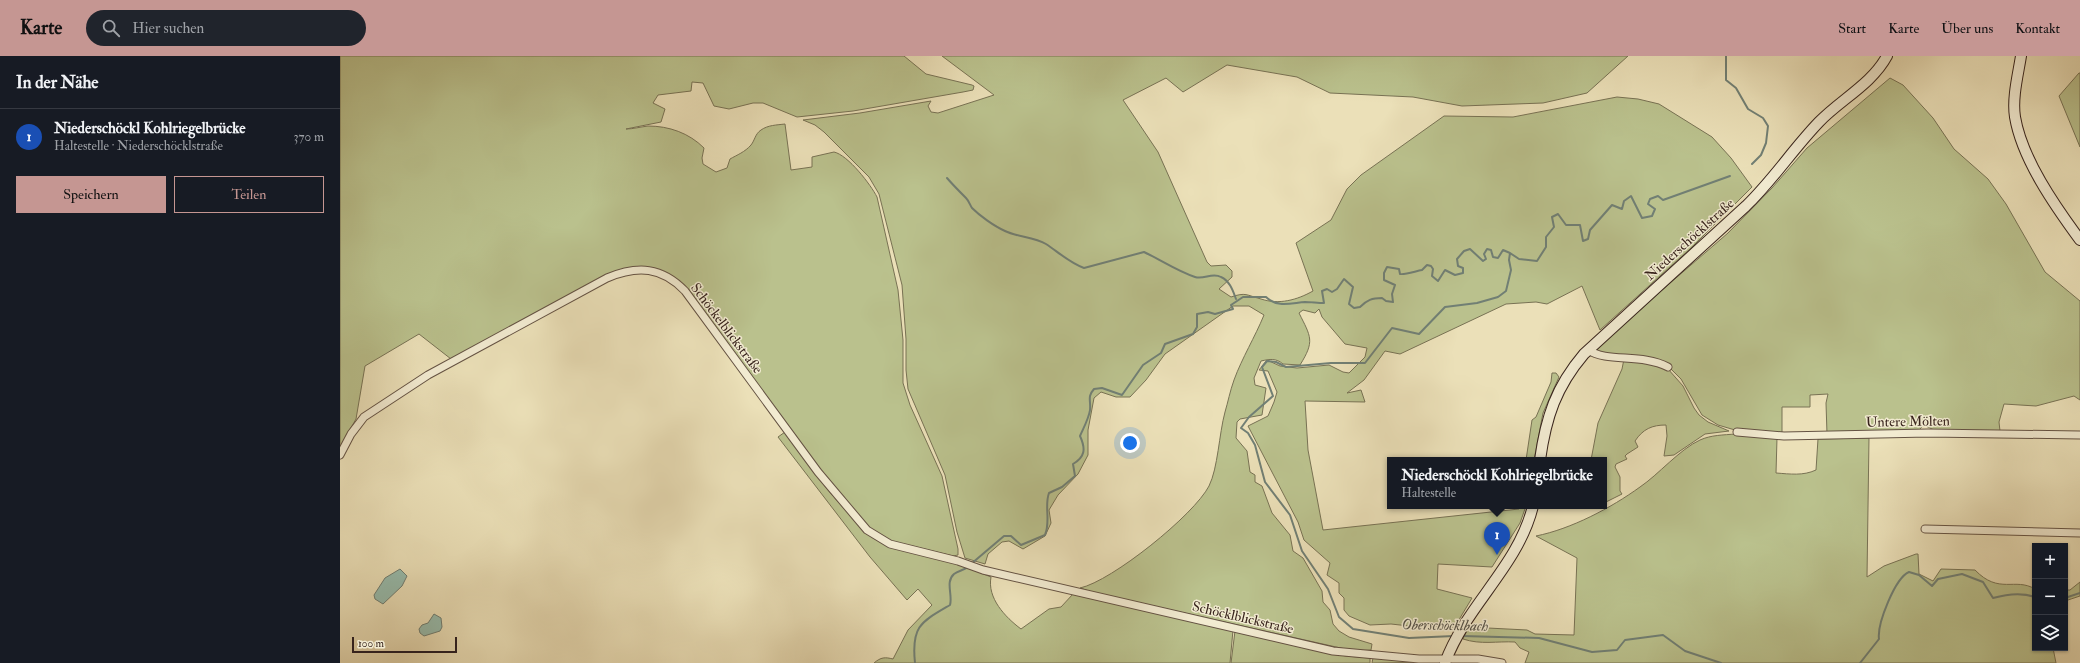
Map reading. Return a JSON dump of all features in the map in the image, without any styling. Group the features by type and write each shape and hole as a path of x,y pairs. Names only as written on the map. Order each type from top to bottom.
{"main road":[{"name":"Niederschöcklstraße","path":"1541,457 1547,419 1555,398 1570,370 1588,350 1766,187 1819,121 1868,80 1887,56"},
{"path":"2021,56 2015,116 2024,146 2064,218 2080,240"},
{"path":"1446,661 1453,643 1463,626 1516,550 1524,534 1532,509"}],"street":[{"name":"Schöckelblickstraße","path":"340,455 351,434 364,417 428,375 607,278 629,271 652,271 669,277 685,291 818,472 867,530 890,544 983,570"},
{"path":"1588,350 1598,355 1650,360 1668,367"},
{"name":"Untere Mölten","path":"1737,432 1784,436 1928,433 2080,435"},
{"path":"1925,529 2080,533"},
{"name":"Schöcklblickstraße","path":"983,570 1333,651 1446,661 1478,659 1502,663"},
{"path":"1412,663 1419,659"}],"green space":[{"path":"340,56 904,56 926,74 974,86 973,90 963,92 853,111 797,117 763,103 753,103 729,109 714,106 703,83 692,82 691,91 658,95 653,103 665,109 661,122 626,129 656,126 685,134 704,148 702,158 703,164 716,172 727,168 730,159 749,147 757,133 761,130 770,126 785,124 791,170 812,167 812,157 834,152 840,154 852,164 870,185 877,197 898,290 903,340 903,383 910,405 942,476 958,555 953,556 891,541 872,531 832,485 687,289 669,274 650,268 629,268 606,275 451,359 419,334 365,366 356,419 340,447"},
{"path":"942,56 1628,56 1587,93 1543,103 1462,106 1413,97 1330,93 1297,77 1227,65 1183,92 1166,78 1123,100 1158,152 1207,262 1211,266 1226,265 1232,271 1232,277 1219,289 1231,297 1246,295 1274,302 1288,301 1313,291 1296,243 1331,220 1347,189 1361,175 1444,116 1513,117 1617,97 1638,99 1659,104 1712,137 1731,158 1752,187 1690,249 1600,330 1582,286 1547,304 1536,302 1506,304 1400,354 1385,351 1364,380 1347,393 1361,390 1365,402 1305,401 1308,450 1323,530 1525,509 1520,523 1492,567 1438,564 1437,589 1472,598 1454,628 1444,624 1435,627 1420,623 1409,626 1391,624 1370,625 1349,616 1344,610 1344,598 1339,593 1339,583 1327,575 1330,563 1304,540 1298,522 1248,426 1268,416 1277,392 1268,371 1259,370 1267,360 1261,361 1254,378 1255,385 1266,388 1262,415 1240,419 1237,422 1236,438 1247,451 1250,472 1255,475 1255,482 1262,486 1272,513 1290,535 1293,551 1303,558 1322,591 1323,602 1330,610 1333,624 1339,631 1349,637 1372,644 1371,650 1354,651 1095,593 1080,588 1094,583 1112,573 1151,545 1187,513 1209,486 1212,479 1223,421 1233,384 1264,315 1249,306 1233,306 1165,354 1146,380 1130,397 1116,397 1101,392 1094,398 1088,430 1088,455 1078,474 1058,495 1049,510 1051,523 1045,536 1023,549 1009,541 1002,542 988,554 985,564 965,558 957,532 945,475 908,389 902,285 879,194 869,177 824,132 815,125 803,120 860,113 931,101 928,106 931,112 938,113 994,95","holes":["1319,309 1322,317 1345,344 1367,348 1365,357 1349,373 1343,372 1329,365 1297,368 1280,366 1267,360 1273,360 1283,364 1300,365 1305,357 1310,339 1299,313 1303,310 1315,313"]},
{"path":"2080,73 2080,147 2059,96"},
{"path":"1890,78 1903,85 1933,118 1954,149 1988,179 2006,204 2045,272 2080,301 2080,400 2074,396 2036,406 2004,404 1999,422 2000,431 1934,430 1924,425 1918,431 1827,434 1826,403 1828,394 1810,395 1810,407 1782,407 1782,435 1735,430 1718,425 1702,415 1681,379 1668,366 1596,353 1595,348 1728,233 1772,188 1807,148"},
{"path":"1624,359 1631,359 1668,369 1683,386 1699,415 1708,422 1729,431 1705,434 1674,455 1664,456 1667,436 1666,425 1648,428 1641,433 1635,441 1638,447 1625,456 1627,459 1616,464 1615,467 1620,477 1620,491 1622,494 1607,502 1607,457 1592,457 1598,423 1622,369"},
{"path":"1552,373 1556,373 1559,377 1543,413 1535,457 1526,457 1532,420 1536,417 1551,382"},
{"path":"785,432 827,489 862,529 873,538 895,548 956,563 991,577 990,585 998,606 1009,619 1021,629 1049,609 1061,607 1073,594 1233,630 1230,663 874,663 883,658 893,659 908,630 932,605 918,589 907,600 870,557 778,437"},
{"path":"1736,434 1777,438 1776,473 1791,474 1801,474 1816,470 1818,439 1869,438 1867,577 1884,566 1918,554 1919,574 1933,581 1941,569 1975,570 1984,578 1992,582 1999,584 2021,584 2032,588 2032,651 2054,651 2056,663 1525,663 1529,652 1520,648 1515,642 1483,642 1463,639 1468,627 1527,630 1535,634 1574,635 1577,558 1536,536 1577,523 1607,509 1647,482 1692,444 1704,438"},
{"path":"2080,582 2080,596 2068,600 2068,590"},
{"path":"1235,631 1346,656 1370,658 1370,663 1231,663"},
{"path":"1373,658 1434,662 1372,663"}],"shaded area":[{"path":"400,569 407,576 402,586 383,604 375,599 374,595 385,578"},
{"path":"434,614 441,618 442,627 440,631 424,636 420,633 419,629 422,625 428,623"}],"waterway":[{"path":"1726,56 1726,80 1736,88 1748,109 1763,118 1768,126 1766,143 1761,155 1752,164"},
{"path":"971,564 1004,536 1011,536 1021,545 1045,535 1047,530 1047,503 1049,493 1062,487 1075,476 1073,464 1080,458 1084,449 1080,436 1087,420 1090,407 1090,397 1094,389 1102,388 1122,395 1143,365 1161,353 1165,344 1193,334 1197,327 1197,314 1208,312 1215,314 1233,309 1231,305 1243,297 1266,297 1279,304 1305,302 1324,303 1322,291 1327,289 1332,292 1337,289 1344,279 1353,287 1349,304 1354,308 1360,307 1367,301 1375,298 1382,298 1386,301 1393,302 1392,294 1395,285 1384,280 1384,273 1387,267 1399,269 1400,274 1402,274 1422,270 1427,265 1431,266 1433,269 1432,276 1438,281 1445,270 1455,275 1463,273 1463,268 1458,266 1457,259 1464,251 1470,249 1483,261 1486,259 1484,254 1487,249 1491,250 1493,257 1498,258 1503,250 1519,259 1537,261 1546,247 1546,237 1554,227 1552,217 1558,214 1566,225 1580,225 1583,241 1588,239 1590,230 1612,205 1622,209 1624,201 1631,196 1642,218 1652,216 1655,209 1648,204 1650,199 1658,196 1663,200 1730,176"},
{"path":"947,178 967,199 972,208 992,224 1010,233 1031,238 1046,244 1079,266 1084,268 1144,252 1188,275 1198,278 1214,275 1221,277 1229,284 1236,299"},
{"name":"Oberschöcklbach","path":"1454,636 1409,638 1353,629 1339,617 1328,589 1302,551 1290,515 1265,482 1255,445 1248,433 1241,428 1249,417 1273,396 1262,367 1267,361 1276,362 1286,367 1331,363 1365,363 1392,328 1419,334 1445,307 1477,303 1498,297 1506,291 1511,270 1509,260 1510,253"},
{"path":"915,663 915,641 920,626 932,616 950,605 951,577 968,567"},
{"name":"Oberschöcklbach","path":"1860,663 1879,639 1881,623 1888,602 1898,583 1909,572 1919,575 1932,586 1938,579 1962,574 1983,582 1993,598 2014,594 2024,594 2032,596"},
{"name":"Oberschöcklbach","path":"2068,597 2080,593"},
{"name":"Oberschöcklbach","path":"1462,636 1539,638 1592,652 1617,650 1625,640 1663,635 1685,651 1721,663"}],"place":[{"name":"Niederschöckl Kohlriegelbrücke","path":"1497,555"}]}
